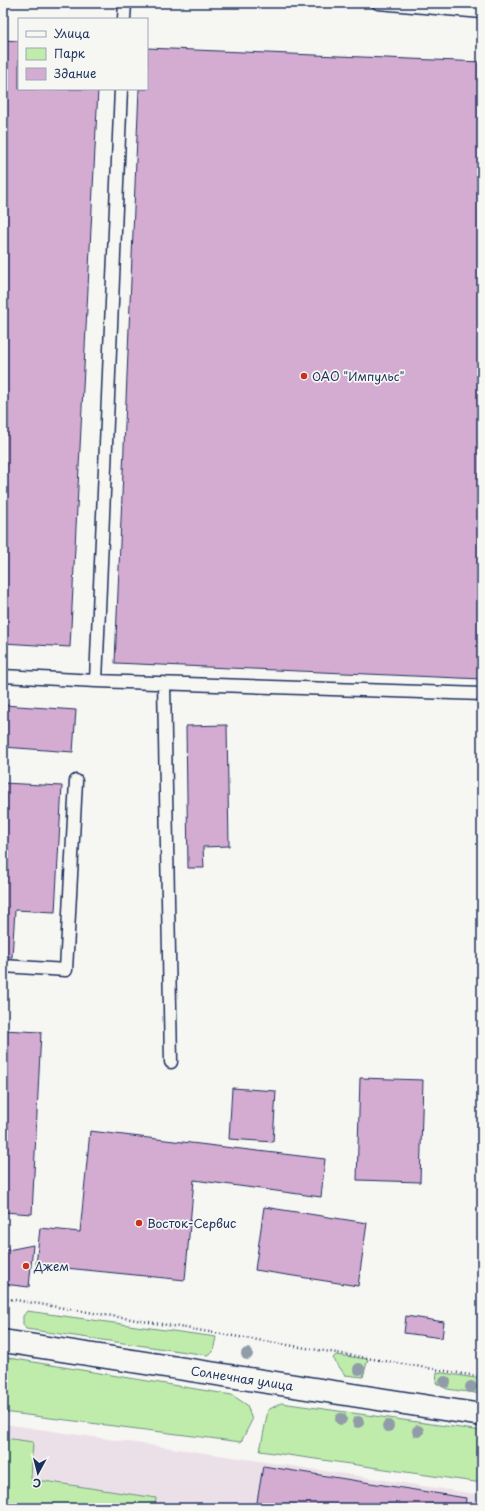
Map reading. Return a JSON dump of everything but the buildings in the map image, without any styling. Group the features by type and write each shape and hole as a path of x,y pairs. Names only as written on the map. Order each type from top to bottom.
{"main road":[{"name":"Солнечная улица","path":"3,1341 482,1415"}],"lane":[{"path":"124,18 125,3"},
{"path":"378,3 482,12"},
{"path":"96,681 121,90"},
{"path":"3,676 96,681 482,694"},
{"path":"164,683 171,1062"},
{"path":"3,966 66,970 76,781"}],"path":[{"path":"3,1298 482,1377"}],"shaded area":[{"path":"4,1424 482,1495 482,1508 3,1508"}],"green space":[{"path":"27,1311 216,1337 213,1352 207,1355 26,1329 23,1324 23,1316"},
{"path":"336,1355 368,1359 363,1377 345,1375 333,1358"},
{"path":"3,1357 232,1395 247,1405 252,1420 241,1442 3,1412"},
{"path":"437,1372 482,1379 482,1394 447,1389 436,1383"},
{"path":"281,1403 482,1431 482,1483 260,1451 268,1410"},
{"path":"5,1438 33,1442 31,1479 156,1498 155,1508 3,1508 3,1453"}],"place":[{"name":"ОАО \"Импульс\"","path":"304,376"},
{"name":"Восток-Сервис","path":"139,1223"},
{"name":"Джем","path":"26,1266"}]}
